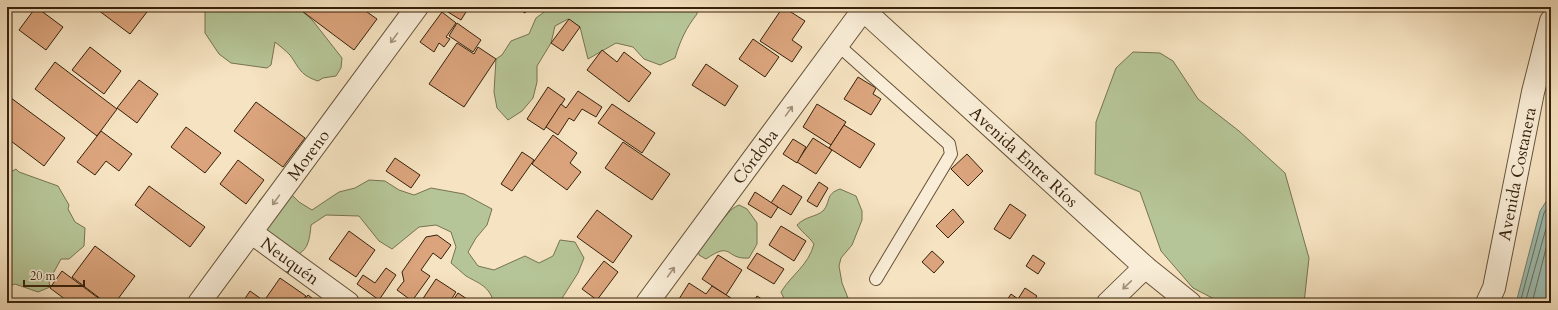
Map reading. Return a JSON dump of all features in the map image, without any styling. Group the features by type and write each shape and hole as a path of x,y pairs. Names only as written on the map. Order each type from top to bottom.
{"street":[{"name":"Moreno","path":"199,303 417,7"},
{"name":"Córdoba","path":"647,303 838,45 861,8"},
{"name":"Avenida Entre Ríos","path":"861,8 1145,267 1190,303"},
{"name":"Avenida Costanera","path":"1487,303 1494,288 1533,92 1551,21"},
{"name":"Neuquén","path":"252,233 348,303"},
{"path":"1108,303 1145,267"}],"lane":[{"path":"838,45 949,144 951,154 876,279"}],"green space":[{"path":"205,7 298,7 313,21 342,58 341,68 336,76 323,78 318,81 312,79 301,71 290,55 275,42 271,65 267,68 231,63 219,54 205,33"},
{"path":"551,7 697,7 697,14 684,35 675,58 660,65 644,59 633,47 616,43 588,59 580,27 568,19 555,26 551,43 537,66 537,82 533,98 522,111 508,120 497,108 494,92 496,59 502,55 511,41 529,34 536,18"},
{"path":"1133,52 1160,53 1173,61 1198,99 1239,131 1285,173 1309,258 1304,303 1222,303 1193,288 1161,251 1140,192 1095,174 1096,122 1116,68"},
{"path":"16,169 19,172 58,186 69,205 68,209 75,222 85,228 84,246 69,259 61,259 49,281 50,287 38,292 15,284 7,287 7,174"},
{"path":"369,180 385,181 399,190 414,195 431,188 464,194 492,209 487,225 476,238 468,252 478,266 494,270 525,256 539,263 553,256 560,240 575,242 584,258 578,273 559,303 494,303 487,289 466,276 451,263 456,247 451,232 436,225 419,227 392,249 379,241 359,216 326,215 311,225 309,240 301,253 282,260 251,216 260,200 271,188 287,190 299,202 312,210 339,192 355,188"},
{"path":"840,189 856,196 862,211 862,220 852,245 841,258 839,266 842,283 850,303 786,303 781,292 804,264 814,244 797,225 800,222 823,211 832,193"},
{"path":"739,205 747,209 757,223 757,244 749,258 741,258 725,251 721,251 706,259 699,255 698,247 703,239 730,211"}],"water":[{"path":"1551,194 1551,303 1516,303 1540,211"}],"building":[{"path":"36,7 63,27 46,50 19,30"},
{"path":"94,7 149,7 150,8 130,34"},
{"path":"360,7 377,19 354,50 298,8"},
{"path":"444,7 469,7 461,20 443,9"},
{"path":"515,7 529,7 525,13"},
{"path":"783,7 805,21 792,40 802,47 792,62 760,41"},
{"path":"442,12 456,23 446,37 450,39 444,47 439,43 434,52 420,42"},
{"path":"569,19 580,27 563,51 551,43"},
{"path":"457,23 481,40 473,52 449,36"},
{"path":"753,39 779,57 765,77 739,59"},
{"path":"457,43 474,54 478,47 496,59 464,107 429,84"},
{"path":"90,47 121,71 104,94 72,70"},
{"path":"602,50 617,62 624,52 651,73 629,102 587,70"},
{"path":"55,62 117,109 97,136 35,89"},
{"path":"706,64 738,86 725,106 692,85"},
{"path":"858,77 876,88 873,94 881,99 871,115 844,99"},
{"path":"139,80 158,94 137,123 117,108"},
{"path":"548,87 565,99 544,130 527,119"},
{"path":"578,91 602,107 596,117 582,109 574,121 569,118 558,135 546,127 561,104 566,108"},
{"path":"7,95 65,138 44,166 7,138"},
{"path":"256,102 305,138 283,167 234,131"},
{"path":"612,104 655,133 642,153 598,123"},
{"path":"817,104 846,122 831,145 803,127"},
{"path":"844,125 875,144 860,168 829,148"},
{"path":"186,127 221,153 205,173 171,147"},
{"path":"101,131 132,154 119,171 106,161 95,175 77,162"},
{"path":"553,135 577,153 570,163 581,172 567,190 532,164"},
{"path":"813,138 832,150 816,174 797,162"},
{"path":"793,139 806,147 797,163 783,154"},
{"path":"623,142 670,174 652,200 605,168"},
{"path":"522,152 534,160 512,191 501,184"},
{"path":"967,154 983,171 968,186 951,169"},
{"path":"395,158 420,175 411,188 386,171"},
{"path":"238,160 264,180 246,204 220,184"},
{"path":"819,182 828,188 817,207 807,201"},
{"path":"783,185 802,197 791,215 771,203"},
{"path":"149,186 205,227 190,247 135,205"},
{"path":"755,192 778,207 771,218 748,204"},
{"path":"1010,204 1026,215 1010,239 994,229"},
{"path":"953,209 964,222 948,238 936,226"},
{"path":"597,210 632,236 613,263 577,237"},
{"path":"781,226 806,241 794,261 769,245"},
{"path":"349,231 375,250 356,277 329,259"},
{"path":"437,235 451,245 441,259 433,253 421,270 430,276 412,301 397,290 404,281 402,272 426,237"},
{"path":"95,246 135,276 115,303 106,303 72,277"},
{"path":"932,251 944,262 934,273 922,262"},
{"path":"757,253 784,269 774,284 747,268"},
{"path":"718,255 742,270 726,295 702,279"},
{"path":"1033,255 1045,263 1038,274 1026,266"},
{"path":"604,261 618,272 597,300 582,289"},
{"path":"386,268 396,275 379,300 357,284 363,275 375,283"},
{"path":"62,271 105,303 70,303 50,288"},
{"path":"280,278 306,296 300,303 267,303 264,301"},
{"path":"436,279 456,292 449,303 420,303"},
{"path":"689,283 706,294 712,286 731,298 728,303 685,303 679,299"},
{"path":"1025,288 1037,296 1032,303 1005,303 1011,294 1018,299"},
{"path":"250,291 264,301 267,303 242,303"},
{"path":"458,293 473,303 451,303"},
{"path":"308,295 317,302 302,303"},
{"path":"757,296 768,303 752,303"}]}
